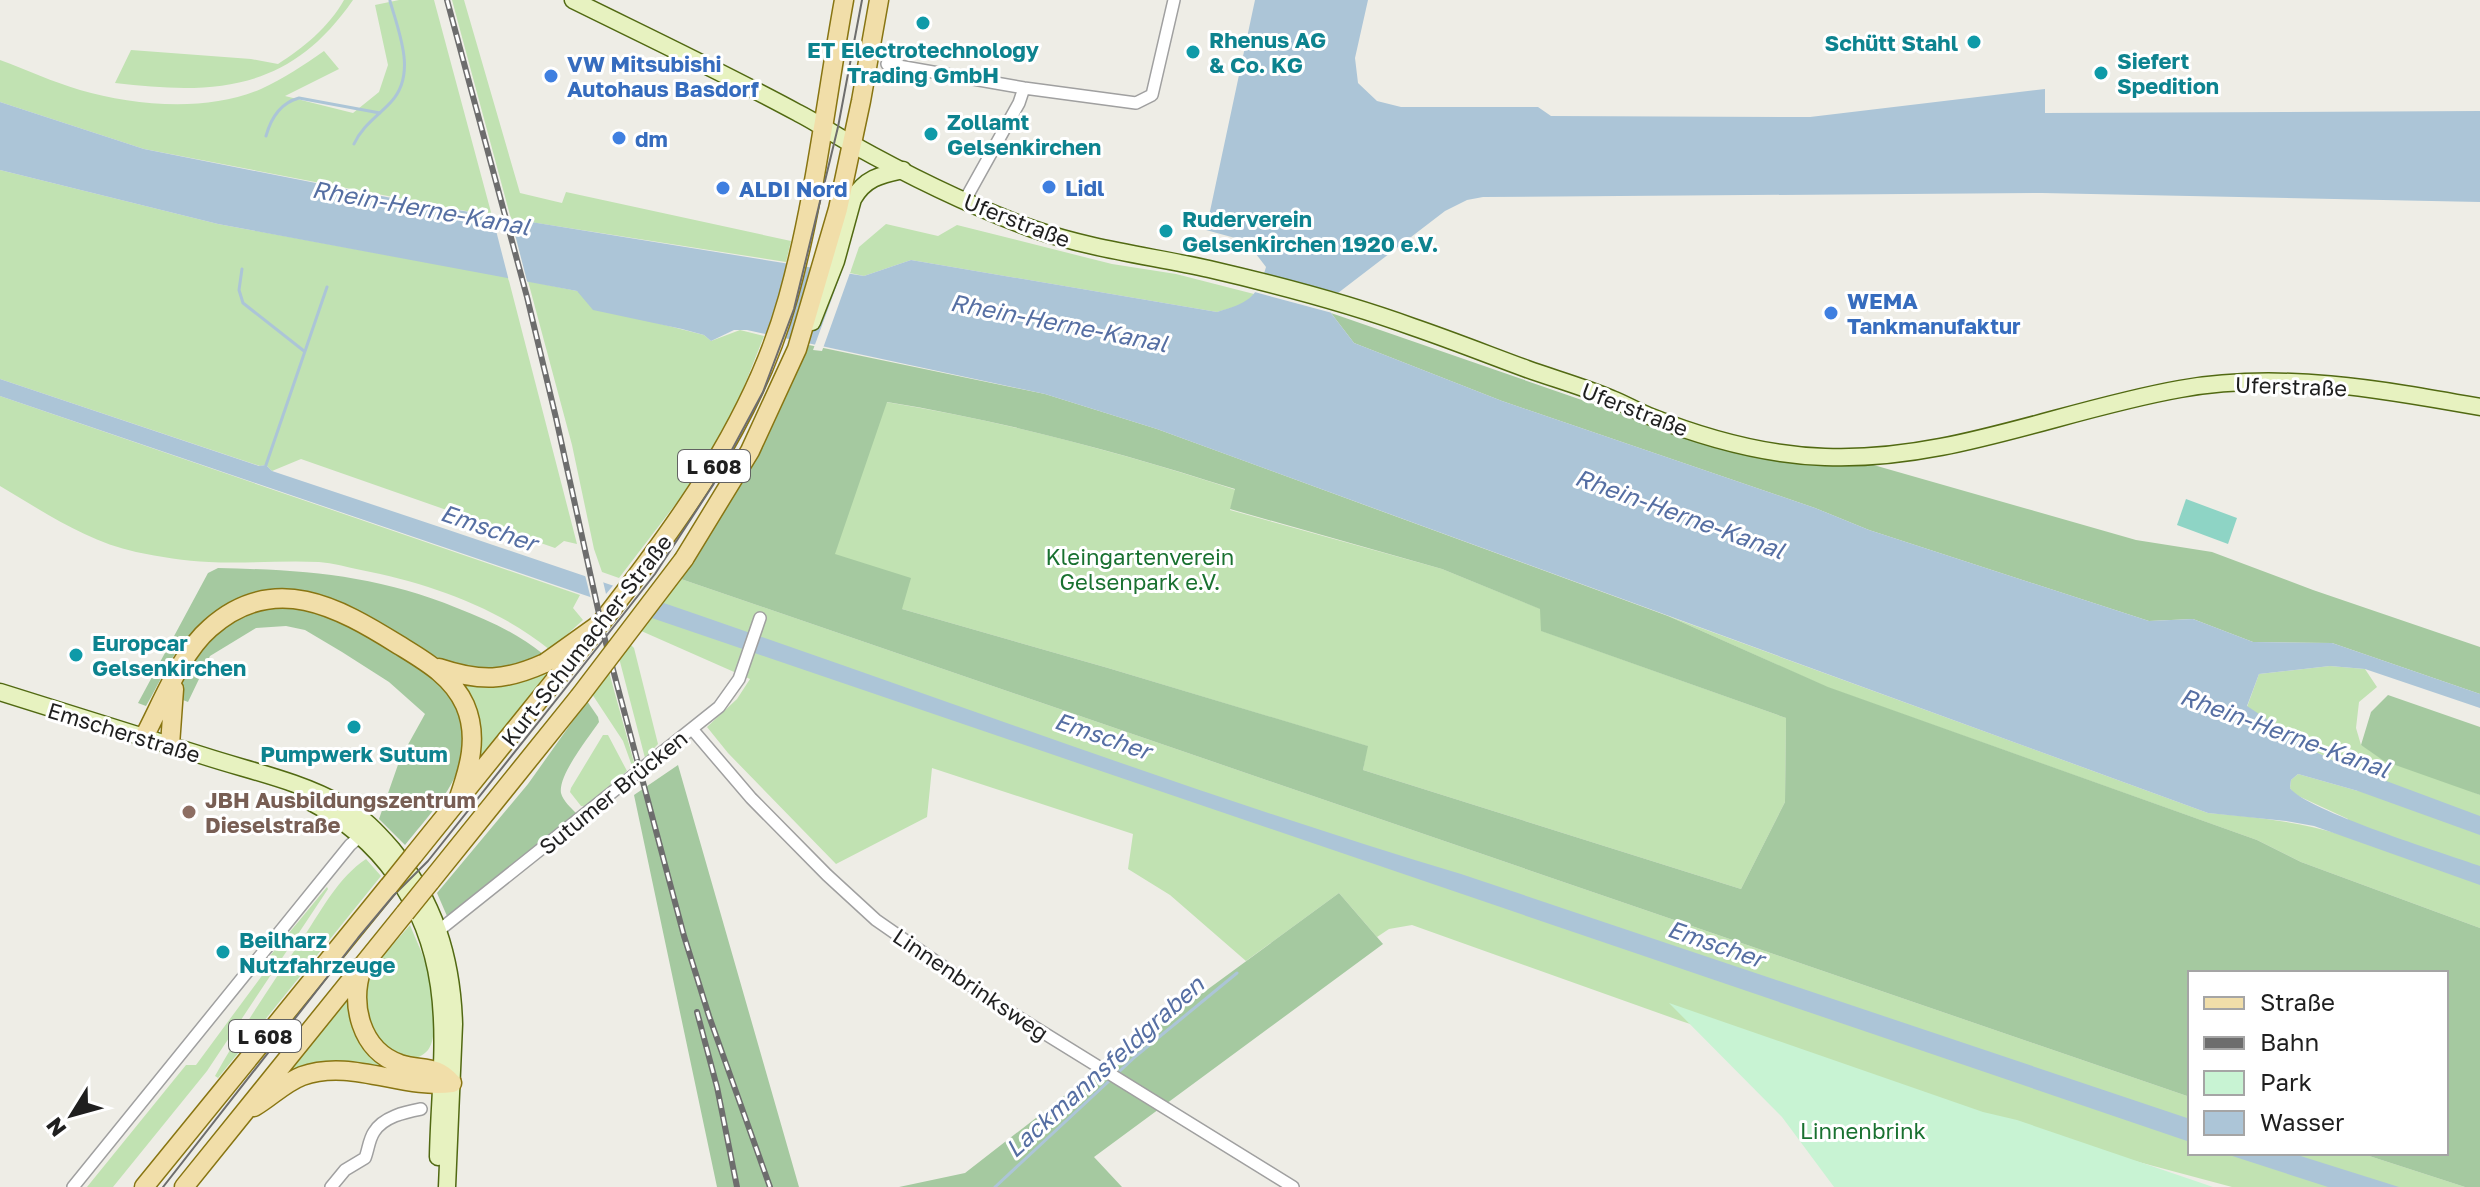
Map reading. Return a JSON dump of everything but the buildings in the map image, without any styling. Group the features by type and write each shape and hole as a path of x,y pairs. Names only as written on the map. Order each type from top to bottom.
{"main road":[{"name":"Uferstraße","path":"573,0 903,170 965,200 1065,240 1252,280 1346,305 1611,398 1695,433 1749,447 1807,456 1864,457 1936,448 2131,399 2211,384 2306,382 2480,407"},
{"name":"Kurt-Schumacher-Straße","path":"144,1187 458,800 552,669 601,623 682,517 729,439 741,418 787,300 824,127 844,0"},
{"name":"Kurt-Schumacher-Straße","path":"184,1187 579,697 684,559 750,451 797,349 831,259 879,0"},
{"path":"831,259 859,187 884,174 903,170"},
{"name":"L 608","path":"144,737 189,652 210,627 234,611 263,601 311,601 342,611 433,666 449,681 465,704 472,726 472,757 458,800"},
{"name":"L 608","path":"433,666 490,679 552,669"},
{"name":"L 608","path":"170,745 175,679"},
{"name":"Emscherstraße","path":"0,692 290,782 353,812 366,831 416,882 427,901 432,933 445,953 453,1001 445,1079"},
{"path":"363,964 357,1007 364,1033 371,1043 380,1053 403,1065 445,1079"},
{"name":"L 608","path":"240,1116 270,1098 290,1081 314,1072 340,1070 445,1079"},
{"path":"438,1187 445,1079"},
{"path":"445,1079 447,1187"}],"street":[{"path":"887,64 1024,88 1136,103 1152,95 1174,0"},
{"path":"965,200 1019,103 1024,88"},
{"name":"Sutumer Brücken","path":"432,933 725,701 744,666 760,618"},
{"name":"Linnenbrinksweg","path":"692,729 751,798 876,920 997,1004 1293,1187"},
{"path":"73,1187 350,845 366,831"},
{"path":"331,1187 345,1170 365,1158 374,1132 384,1123 395,1116 421,1109"}],"green space":[{"path":"344,0 353,0 329,30 304,53 277,69 249,80 186,88 115,83 131,50 251,59 278,64 315,36"},
{"path":"399,0 434,0 492,216 144,149 0,102 0,60 101,95 147,103 195,104 261,89 324,51 339,69 285,96 353,113 379,92 388,65 375,5"},
{"path":"452,0 464,0 520,193 562,203 566,192 791,241 786,262 511,219"},
{"path":"0,170 218,224 508,277 577,544 564,541 555,548 301,459 272,471 266,465 260,466 0,379"},
{"path":"886,224 938,236 957,225 1112,264 1176,274 1254,294 1245,304 1217,312 911,260 864,276 850,273 859,247"},
{"path":"528,281 577,291 657,323 704,335 711,341 740,330 764,336 732,417 681,497 619,578 602,572 594,549 572,445"},
{"path":"1331,313 1706,443 1790,462 1870,464 2136,540 2212,552 2480,647 2480,694 2332,643 2253,642 2193,619 2149,621 1869,530 1815,508 1502,401 1354,343"},
{"path":"809,345 1045,394 1157,429 1668,616 1828,687 2257,840 2301,862 2480,928 2480,1187 2465,1187 2366,1155 2448,1155 2448,971 2188,971 2188,1096 678,578 752,461","holes":["887,402 1063,439 1235,489 1230,509 1442,569 1540,609 1541,631 1786,718 1785,802 1741,889 1363,770 1368,746 902,609 911,578 835,554"]},
{"path":"0,396 580,595 573,608 583,620 550,650 485,609 386,575 319,562 182,560 136,552 100,541 0,486"},
{"name":"Kleingartenverein Gelsenpark e.V.","path":"886,402 1063,439 1236,490 1230,510 1442,569 1541,609 1542,631 1786,718 1785,802 1741,889 1363,770 1367,746 902,609 834,555"},
{"path":"218,568 340,576 398,588 491,622 543,654 500,670 485,671 453,664 343,603 314,593 283,591 239,601 207,619 181,645 146,706 138,703 208,573"},
{"path":"678,578 2188,1096 2188,1155 2366,1155 2465,1187 2232,1187 2019,1130 1681,1021 1412,925 1389,929 1377,937 1339,893 1246,961 1170,895 1128,869 1133,834 932,768 927,817 836,864 728,753 707,727 737,699 750,679 639,630"},
{"path":"286,607 323,612 345,621 437,683 450,697 459,714 464,732 463,753 454,779 440,802 405,845 379,819 400,759 425,714 389,682 305,630 286,626 256,628 210,656 188,702 178,698 192,661 216,633 247,615"},
{"path":"1668,616 2208,813 2292,823 2342,835 2348,819 2294,794 2290,788 2291,780 2298,774 2358,791 2338,763 2247,707 2259,674 2330,666 2365,669 2377,687 2359,702 2356,728 2361,745 2480,795 2480,928 2301,862 2257,840 1829,688"},
{"path":"630,644 634,648 658,744 645,758 619,658"},
{"path":"547,670 551,674 477,765 458,682 504,685"},
{"path":"609,672 635,766 632,766 623,741 592,694"},
{"path":"2388,695 2480,727 2480,795 2384,761 2361,745 2371,712"},
{"path":"587,701 599,722 575,756 561,785 564,799 577,814 454,914 447,916 437,893 528,784"},
{"path":"603,735 608,735 627,771 585,806 581,806 570,792 571,788"},
{"path":"678,765 799,1187 717,1187 634,795"},
{"path":"366,859 381,876 218,1078 215,1076 332,894 347,875"},
{"path":"327,887 207,1071 113,1187 87,1187 186,1065 196,1065 272,962 269,957"},
{"path":"1339,893 1383,944 1094,1157 1122,1187 899,1187 965,1173 1095,1072"},
{"path":"410,925 428,971 434,1024 428,1050 415,1058 400,1057 380,1044 367,1019 365,999 374,969"},
{"path":"351,988 351,1008 408,1072 358,1066 275,1086"},
{"name":"Linnenbrink","path":"1669,1003 1983,1112 2017,1120 2213,1187 1834,1187 1782,1117"}],"shaded area":[{"path":"2186,499 2237,518 2228,544 2177,525"}],"water":[{"name":"Rhein-Herne-Kanal","path":"1255,0 1368,0 1355,58 1358,83 1377,101 1401,107 1538,107 1551,116 1810,117 2045,89 2045,113 2480,111 2480,202 2042,193 1483,197 1467,200 1445,211 1338,293 1331,313 1354,343 1502,401 1815,508 1869,530 2149,621 2193,619 2253,642 2332,643 2480,694 2480,708 2365,669 2330,666 2259,674 2247,706 2338,763 2480,816 2480,835 2358,791 2298,774 2291,780 2290,788 2321,808 2480,866 2480,885 2314,826 2208,813 1157,429 1045,394 747,330 734,330 711,341 704,335 682,329 593,310 577,291 218,224 0,170 0,102 144,149 427,205 864,276 911,260 1217,312 1249,298 1259,286 1266,267 1246,241 1206,230"},
{"path":"0,379 259,466 266,465 272,471 702,616 1229,800 1461,874 2188,1118 2188,1141 0,396"},
{"path":"2229,1155 2297,1155 2399,1187 2328,1187"}],"pier":[{"path":"491,211 510,215 528,285 509,281"},
{"path":"843,268 851,270 822,351 813,350"},
{"path":"1260,272 1343,294 1336,314 1251,291"},
{"path":"584,571 602,577 606,594 616,582 664,599 647,621 592,603"}],"waterway":[{"path":"354,144 391,102 403,79 404,53 390,1"},
{"path":"266,136 277,112 299,98 380,113"},
{"path":"242,269 239,290 243,303 304,351"},
{"path":"266,465 327,287"},
{"name":"Lackmannsfeldgraben","path":"995,1187 1136,1056 1237,973"}],"tram line":[{"path":"163,1187 358,938 428,861 655,574 713,485 763,392 794,309 838,127 862,0"}],"railway":[{"path":"447,0 527,297 603,632 684,936 770,1187"},
{"path":"697,1012 717,1087 737,1187"}],"place":[{"name":"ET Electrotechnology Trading GmbH","path":"923,23"},
{"name":"Schütt Stahl","path":"1974,42"},
{"name":"Rhenus AG & Co. KG","path":"1193,52"},
{"name":"Siefert Spedition","path":"2101,73"},
{"name":"VW Mitsubishi Autohaus Basdorf","path":"551,76"},
{"name":"Zollamt Gelsenkirchen","path":"931,134"},
{"name":"dm","path":"619,138"},
{"name":"Lidl","path":"1049,187"},
{"name":"ALDI Nord","path":"723,188"},
{"name":"Ruderverein Gelsenkirchen 1920 e.V.","path":"1166,231"},
{"name":"WEMA Tankmanufaktur","path":"1831,313"},
{"name":"Europcar Gelsenkirchen","path":"76,655"},
{"name":"Pumpwerk Sutum","path":"354,727"},
{"name":"JBH Ausbildungszentrum Dieselstraße","path":"189,812"},
{"name":"Beilharz Nutzfahrzeuge","path":"223,952"}],"water label":[{"name":"Emscher","path":"489,527"},
{"name":"Emscher","path":"1103,735"},
{"name":"Emscher","path":"1716,943"}]}
